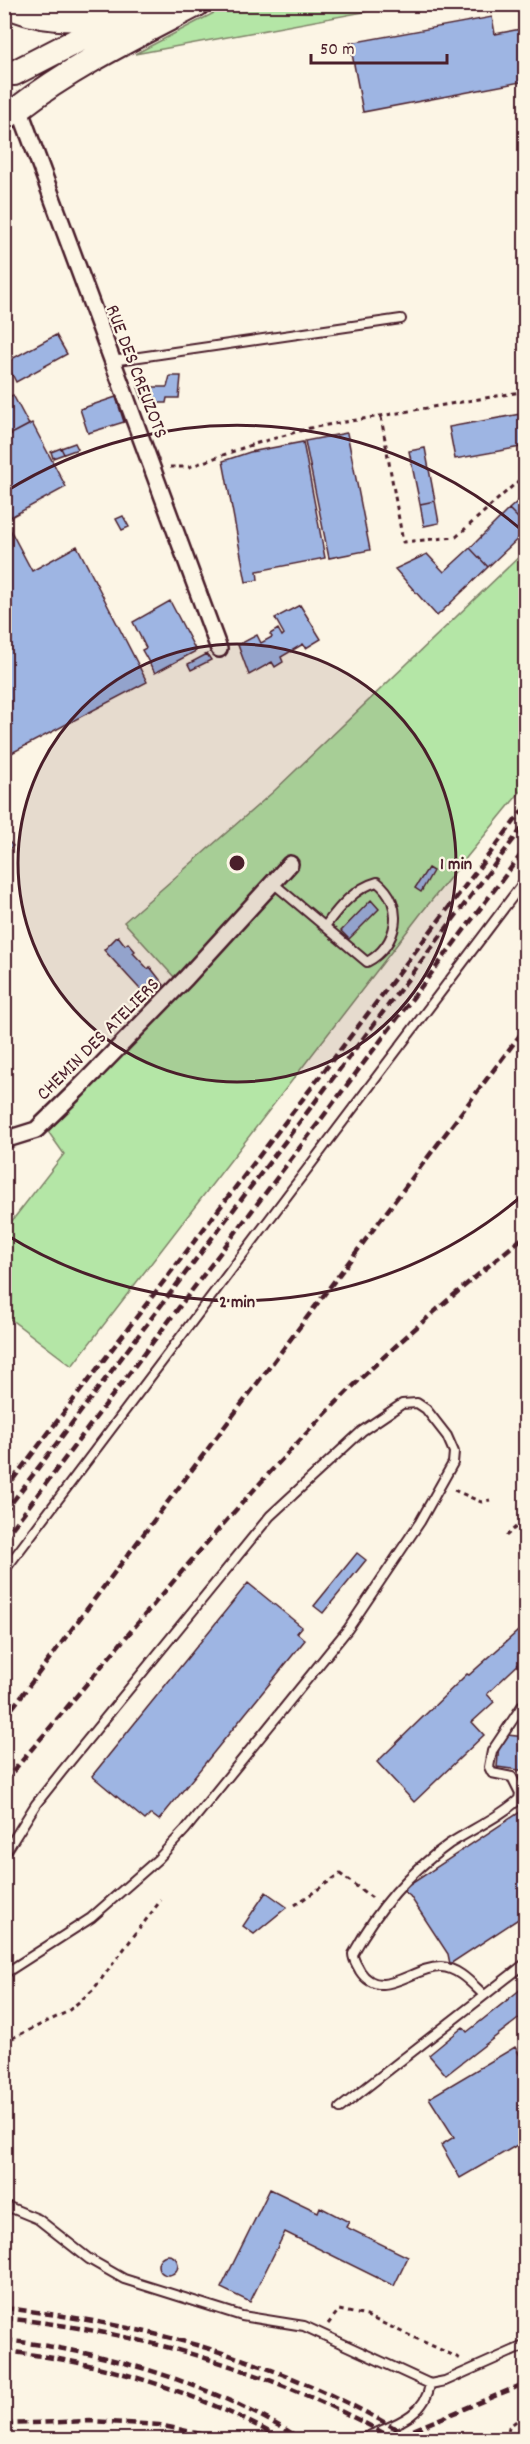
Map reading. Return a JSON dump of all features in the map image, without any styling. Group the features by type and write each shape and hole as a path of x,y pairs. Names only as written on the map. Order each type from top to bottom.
{"main road":[{"path":"6,4 30,15 48,18 124,16"},
{"path":"8,88 124,16 148,4"},
{"path":"8,88 59,78 197,4"}],"street":[{"name":"RUE DES CREUZOTS","path":"8,88 110,361 153,467 219,649"},
{"name":"CHEMIN DES ATELIERS","path":"4,1140 36,1130 186,978 290,864"}],"lane":[{"path":"110,361 401,319"},
{"path":"4,1571 525,879"},
{"path":"273,883 307,914 326,925 367,962 382,954 394,930 395,910 390,892 377,882 363,886 335,912 326,925"},
{"path":"4,1855 36,1804 270,1516 362,1431 386,1413 406,1402 417,1403 426,1408 452,1446 453,1463 434,1498 348,1629 158,1859 91,1918 4,1974"},
{"path":"484,1995 456,1971 445,1968 430,1968 385,1986 372,1983 366,1979 353,1954 384,1906 415,1870 449,1844 519,1799 520,1793 512,1777 492,1773 489,1767 492,1751 525,1700"},
{"path":"340,2108 525,1963"},
{"path":"4,2205 38,2219 88,2259 124,2279 242,2316 286,2322 322,2333 430,2384 445,2381 525,2345"},
{"path":"360,2439 415,2414 426,2401 430,2384"}],"path":[{"path":"153,467 189,467 251,445 310,428 525,391"},
{"path":"381,417 403,542 456,537 525,474"},
{"path":"434,1498 446,1505 455,1488 481,1502 490,1500"},
{"path":"506,1536 525,1518"},
{"path":"295,1905 340,1874 384,1906"},
{"path":"4,2042 67,2012 93,1990 161,1900"},
{"path":"322,2333 339,2310 366,2316 478,2366"},
{"path":"507,2439 509,2427 525,2413"}],"green space":[{"path":"231,4 402,4 402,5 135,54"},
{"path":"525,551 525,786 422,912 72,1366 5,1315 4,1231 64,1154 47,1130 185,989 124,922 273,792"}],"building":[{"path":"492,17 495,34 526,28 526,81 363,112 350,43"},
{"path":"56,335 67,354 16,382 6,362"},
{"path":"170,376 181,376 179,398 167,398 166,403 144,403 138,387 167,387"},
{"path":"13,395 29,425 4,438 4,399"},
{"path":"116,397 124,422 88,433 80,409"},
{"path":"526,413 526,446 455,459 449,427"},
{"path":"32,423 66,487 5,520 32,571 77,546 147,682 4,757 4,438"},
{"path":"347,433 370,550 329,558 305,441"},
{"path":"303,442 325,558 257,571 258,580 246,582 223,461 250,452"},
{"path":"75,443 78,449 64,454 61,448"},
{"path":"61,448 64,454 53,458 51,452"},
{"path":"425,448 435,501 420,504 409,451"},
{"path":"526,494 526,526 509,509"},
{"path":"435,501 439,523 424,526 420,504"},
{"path":"509,509 526,526 526,531 488,567 470,548"},
{"path":"123,516 129,527 122,530 116,519"},
{"path":"470,548 488,567 437,616 395,569 427,554 444,572"},
{"path":"170,601 196,651 155,673 142,650 146,648 133,622"},
{"path":"300,605 321,639 306,648 303,644 281,657 283,662 275,667 272,662 249,675 238,645 257,635 261,643 272,637 270,634 278,629 282,636 284,634 275,618"},
{"path":"207,654 211,660 191,670 188,664"},
{"path":"4,837 13,846 4,853"},
{"path":"428,868 433,871 421,892 415,888"},
{"path":"371,900 379,909 349,939 341,931"},
{"path":"118,936 125,945 128,943 135,951 133,953 148,969 150,967 164,985 149,999 104,950"},
{"path":"357,1553 366,1560 323,1613 314,1606"},
{"path":"248,1583 302,1627 297,1633 305,1640 159,1820 151,1814 145,1820 92,1776"},
{"path":"526,1624 526,1657 487,1694 494,1702 472,1722 484,1735 414,1802 377,1762 467,1674 469,1675"},
{"path":"507,1735 526,1737 526,1771 497,1767 499,1744"},
{"path":"526,1808 526,1914 450,1964 448,1954 410,1896 402,1890"},
{"path":"266,1892 287,1907 254,1934 243,1926"},
{"path":"526,1985 526,2013 446,2075 429,2055 463,2027 467,2032"},
{"path":"515,2047 526,2065 526,2140 460,2178 441,2145 454,2137 429,2098"},
{"path":"270,2189 318,2212 320,2207 349,2222 346,2227 408,2257 394,2286 285,2232 250,2302 221,2288"},
{"path":"168,2255 175,2258 178,2265 175,2272 168,2275 161,2272 158,2265 161,2258"}],"railway":[{"path":"4,1491 526,806"},
{"path":"4,1513 526,823"},
{"path":"4,1539 526,848"},
{"path":"4,1719 526,1027"},
{"path":"4,1782 165,1591 289,1452 355,1384 403,1340 526,1235"},
{"path":"4,2308 113,2325 217,2351 268,2368 317,2389 415,2440"},
{"path":"4,2318 107,2333 206,2358 303,2394 396,2440"},
{"path":"4,2340 83,2353 160,2374 233,2402 303,2440"},
{"path":"4,2351 78,2363 148,2381 217,2407 284,2440"},
{"path":"401,2435 526,2383"},
{"path":"4,2424 91,2421 159,2425 229,2440"}]}
